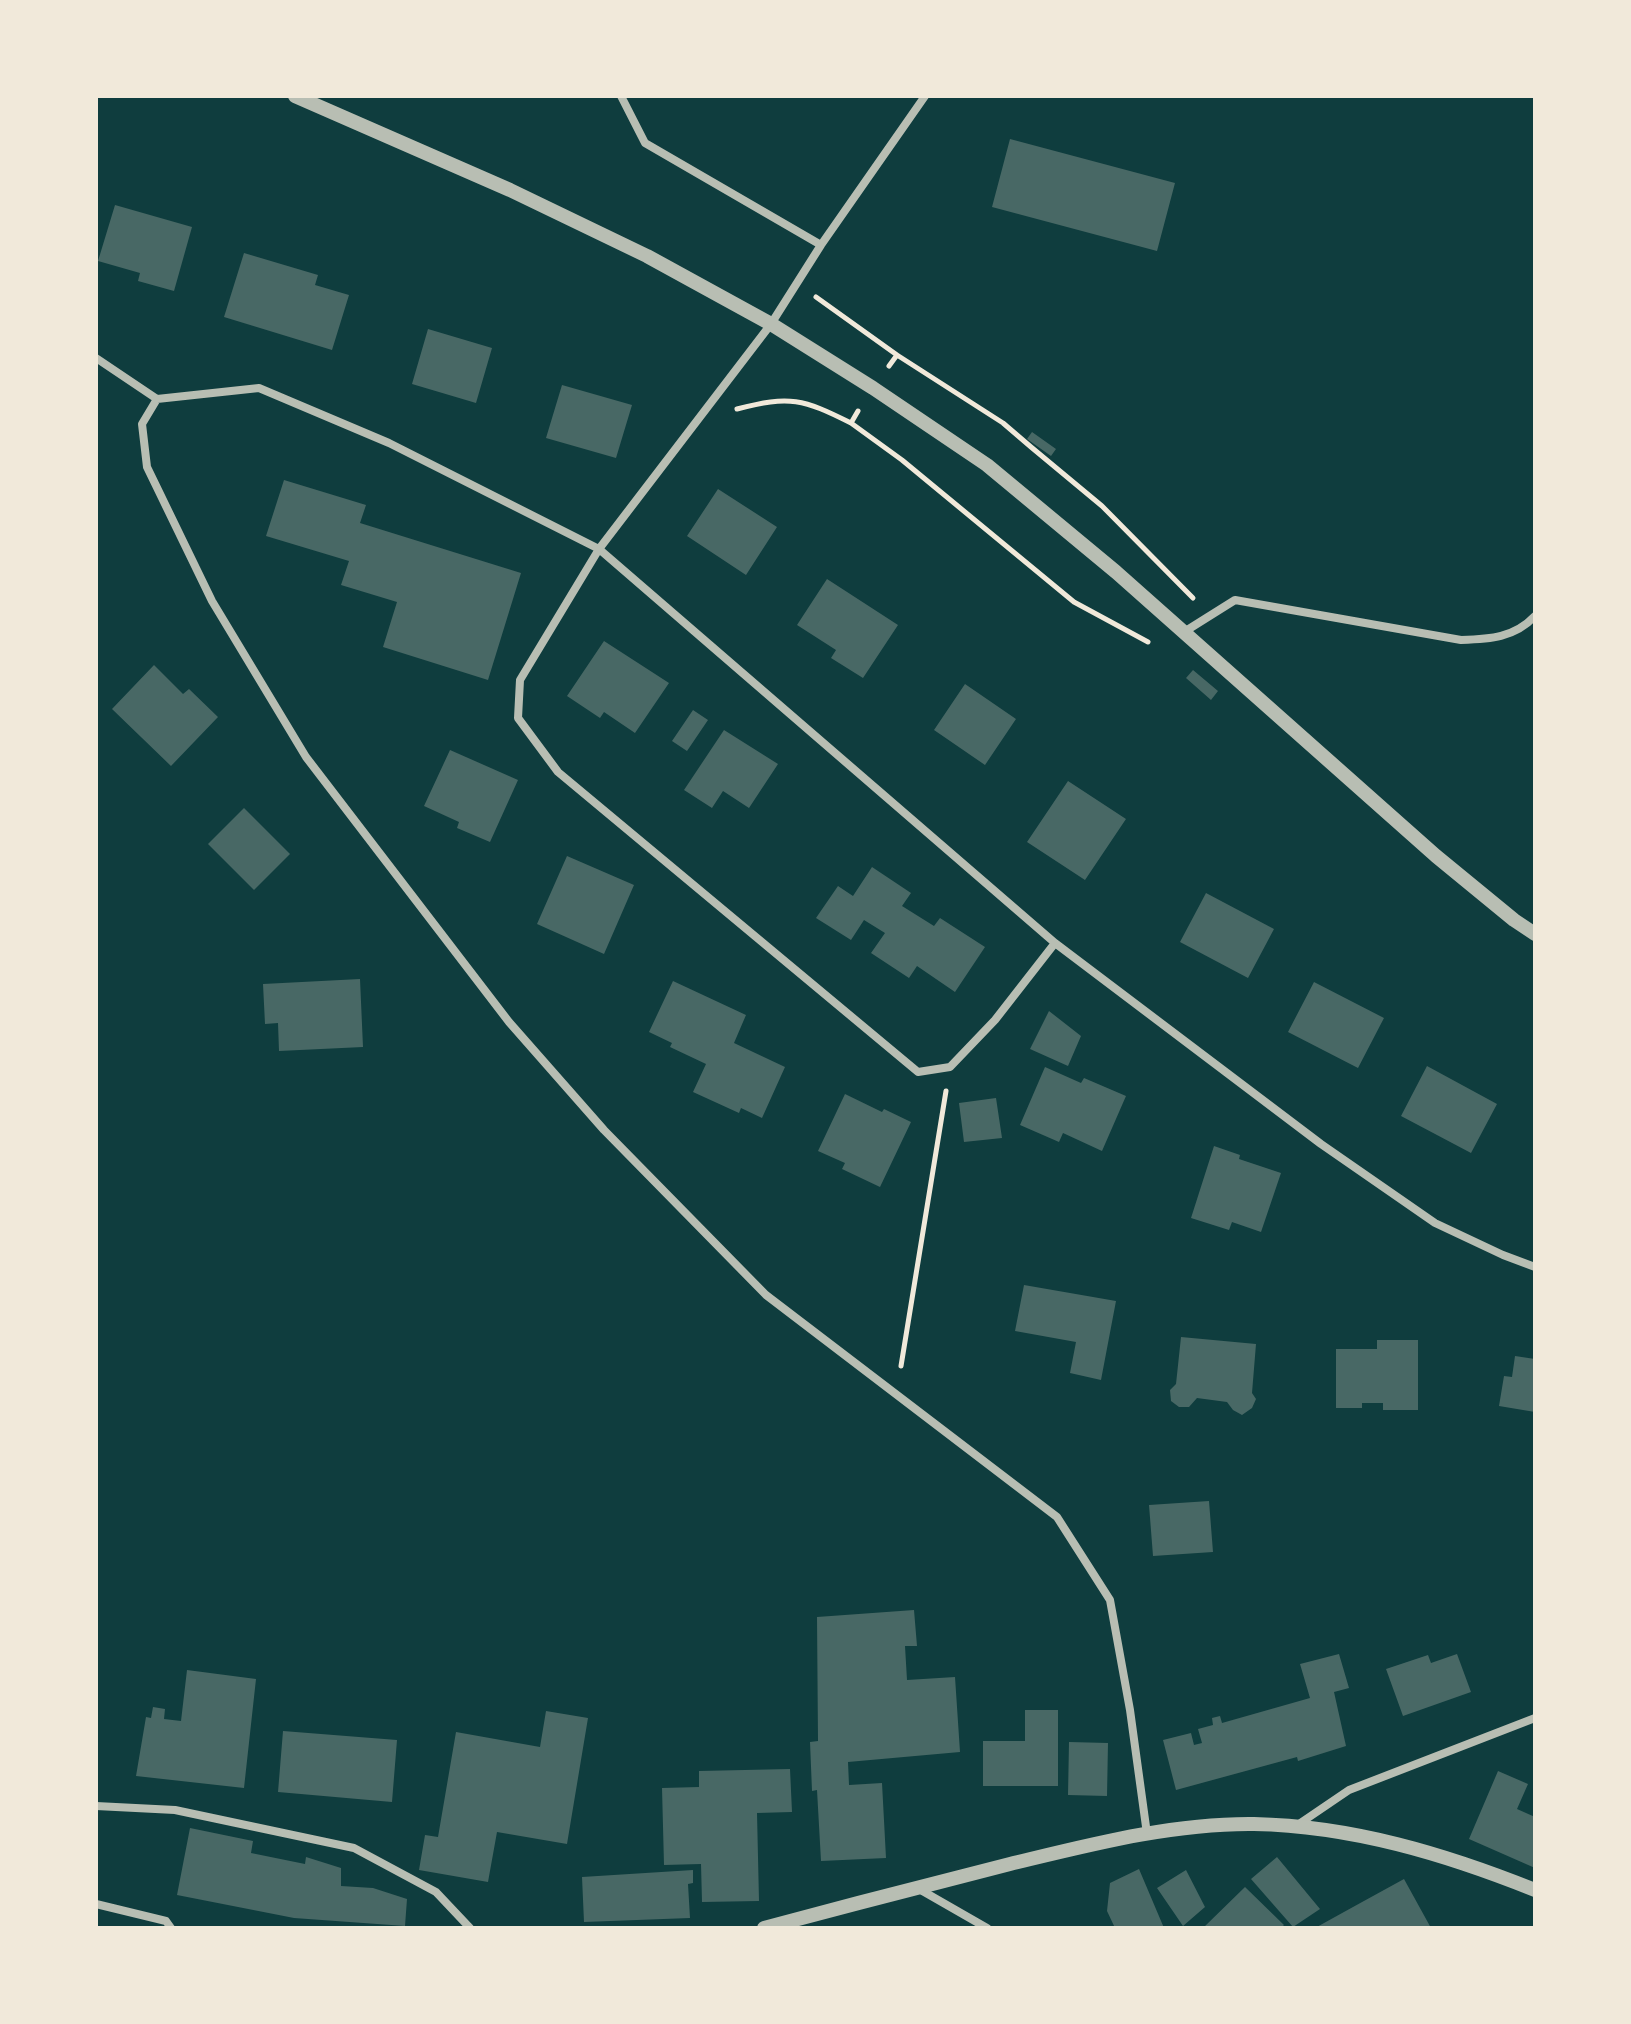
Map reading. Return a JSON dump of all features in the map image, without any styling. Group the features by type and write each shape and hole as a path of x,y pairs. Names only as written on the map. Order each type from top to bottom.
{"street":[{"path":"295,96 510,190 647,256 771,324 987,465 1184,632 1436,856 1535,934"},
{"path":"621,96 645,143 821,245"},
{"path":"925,96 821,245 771,324 599,549 520,680 518,718 558,772 918,1072 950,1067 995,1020 1055,943"},
{"path":"96,358 157,399 259,388 389,443 599,549 1055,943 1321,1144 1435,1223 1535,1267"},
{"path":"157,399 142,424 147,467 212,601 306,757 509,1022 604,1130 766,1295 1057,1517 1110,1600 1130,1710 1147,1834"},
{"path":"1184,632 1235,600 1461,640 1496,639 1524,627 1535,616"},
{"path":"1295,1827 1349,1790 1535,1718"},
{"path":"96,1806 175,1810 354,1848 436,1892 470,1928"},
{"path":"764,1928 1046,1855 1147,1834 1204,1826 1255,1824 1295,1827 1390,1841 1478,1868 1535,1890"},
{"path":"917,1888 987,1928"},
{"path":"96,1904 166,1921 171,1928"}],"path":[{"path":"897,355 1003,423 1102,506 1168,575 1211,614"},
{"path":"851,423 902,460 1074,602 1161,649"},
{"path":"896,1394 950,1067"}],"building":[{"path":"1010,139 1175,183 1157,251 992,207"},
{"path":"115,205 192,227 174,291 138,281 140,273 98,261"},
{"path":"244,253 318,275 315,285 349,295 332,350 224,317"},
{"path":"428,329 492,348 476,403 412,384"},
{"path":"562,385 632,405 616,458 546,438"},
{"path":"1032,432 1056,449 1051,456 1027,439"},
{"path":"284,480 366,505 360,523 521,573 488,680 383,647 397,602 341,585 349,561 266,536"},
{"path":"718,489 777,527 746,575 687,536"},
{"path":"827,579 898,625 863,678 831,658 836,650 797,625"},
{"path":"604,641 669,683 635,733 604,712 600,718 567,696"},
{"path":"154,665 183,694 189,689 218,717 171,766 112,709"},
{"path":"1193,670 1218,691 1211,700 1186,678"},
{"path":"965,684 1016,719 985,765 934,730"},
{"path":"693,710 708,720 687,751 672,741"},
{"path":"724,730 778,764 749,808 723,791 712,808 684,790"},
{"path":"450,750 518,780 490,842 457,828 459,822 424,806"},
{"path":"1068,781 1126,819 1085,880 1027,842"},
{"path":"244,808 290,854 254,890 208,844"},
{"path":"567,856 634,885 604,954 537,924"},
{"path":"872,867 911,893 902,906 934,926 940,918 985,947 955,992 917,966 909,978 871,953 885,933 864,920 851,940 816,918 838,886 853,896"},
{"path":"1206,893 1274,929 1248,978 1180,942"},
{"path":"360,979 363,1047 279,1051 278,1023 265,1024 263,984"},
{"path":"673,981 746,1015 734,1043 785,1067 762,1118 741,1108 739,1113 693,1092 706,1064 670,1047 672,1043 649,1032"},
{"path":"1314,982 1384,1018 1358,1068 1288,1032"},
{"path":"1049,1011 1081,1036 1068,1066 1030,1049"},
{"path":"1427,1066 1497,1104 1471,1153 1401,1116"},
{"path":"1045,1067 1081,1083 1084,1078 1126,1096 1102,1151 1063,1133 1059,1142 1020,1125"},
{"path":"845,1094 911,1122 880,1187 842,1169 845,1163 818,1151"},
{"path":"996,1098 1002,1138 964,1142 959,1103"},
{"path":"1214,1146 1240,1155 1239,1159 1281,1173 1261,1232 1232,1222 1229,1230 1191,1218"},
{"path":"1024,1285 1116,1301 1101,1380 1070,1373 1076,1342 1015,1331"},
{"path":"1181,1337 1256,1344 1252,1393 1256,1399 1252,1408 1242,1415 1227,1402 1197,1398 1189,1407 1179,1407 1171,1401 1170,1390 1176,1384"},
{"path":"1377,1340 1418,1340 1418,1410 1383,1410 1383,1403 1362,1403 1362,1408 1336,1408 1336,1349 1377,1349"},
{"path":"1515,1356 1535,1359 1535,1412 1499,1406 1504,1376 1512,1377"},
{"path":"1209,1501 1213,1552 1153,1556 1149,1505"},
{"path":"914,1610 917,1646 905,1646 907,1680 955,1677 960,1752 848,1762 849,1785 882,1783 886,1858 821,1861 817,1790 812,1791 810,1742 818,1741 817,1617"},
{"path":"1339,1654 1349,1688 1334,1692 1346,1746 1298,1761 1297,1757 1176,1790 1163,1740 1191,1733 1194,1745 1202,1743 1198,1729 1213,1725 1212,1718 1220,1716 1222,1723 1310,1698 1300,1664"},
{"path":"1457,1654 1471,1692 1403,1716 1386,1669 1428,1655 1431,1663"},
{"path":"187,1670 256,1679 244,1788 136,1776 146,1717 151,1718 153,1707 165,1709 164,1719 181,1721"},
{"path":"1025,1710 1058,1710 1058,1786 983,1786 983,1741 1025,1741"},
{"path":"546,1711 588,1718 567,1844 497,1832 488,1882 419,1870 425,1835 438,1837 456,1732 540,1747"},
{"path":"283,1731 397,1740 392,1802 278,1792"},
{"path":"1069,1742 1108,1743 1107,1796 1068,1795"},
{"path":"790,1769 792,1812 757,1813 759,1901 702,1902 701,1864 664,1865 662,1788 699,1787 699,1771"},
{"path":"1498,1771 1528,1784 1517,1809 1535,1817 1535,1868 1469,1839"},
{"path":"190,1828 253,1841 251,1853 305,1864 306,1857 341,1868 341,1886 373,1888 407,1899 405,1926 294,1918 177,1895"},
{"path":"1277,1857 1320,1909 1293,1927 1251,1879"},
{"path":"1139,1869 1164,1928 1115,1928 1107,1911 1110,1883"},
{"path":"693,1870 693,1883 688,1884 690,1918 584,1922 582,1877"},
{"path":"1186,1870 1205,1907 1183,1926 1157,1888"},
{"path":"1404,1879 1431,1928 1315,1928 1353,1907"},
{"path":"1245,1887 1284,1925 1281,1928 1203,1928"}]}
